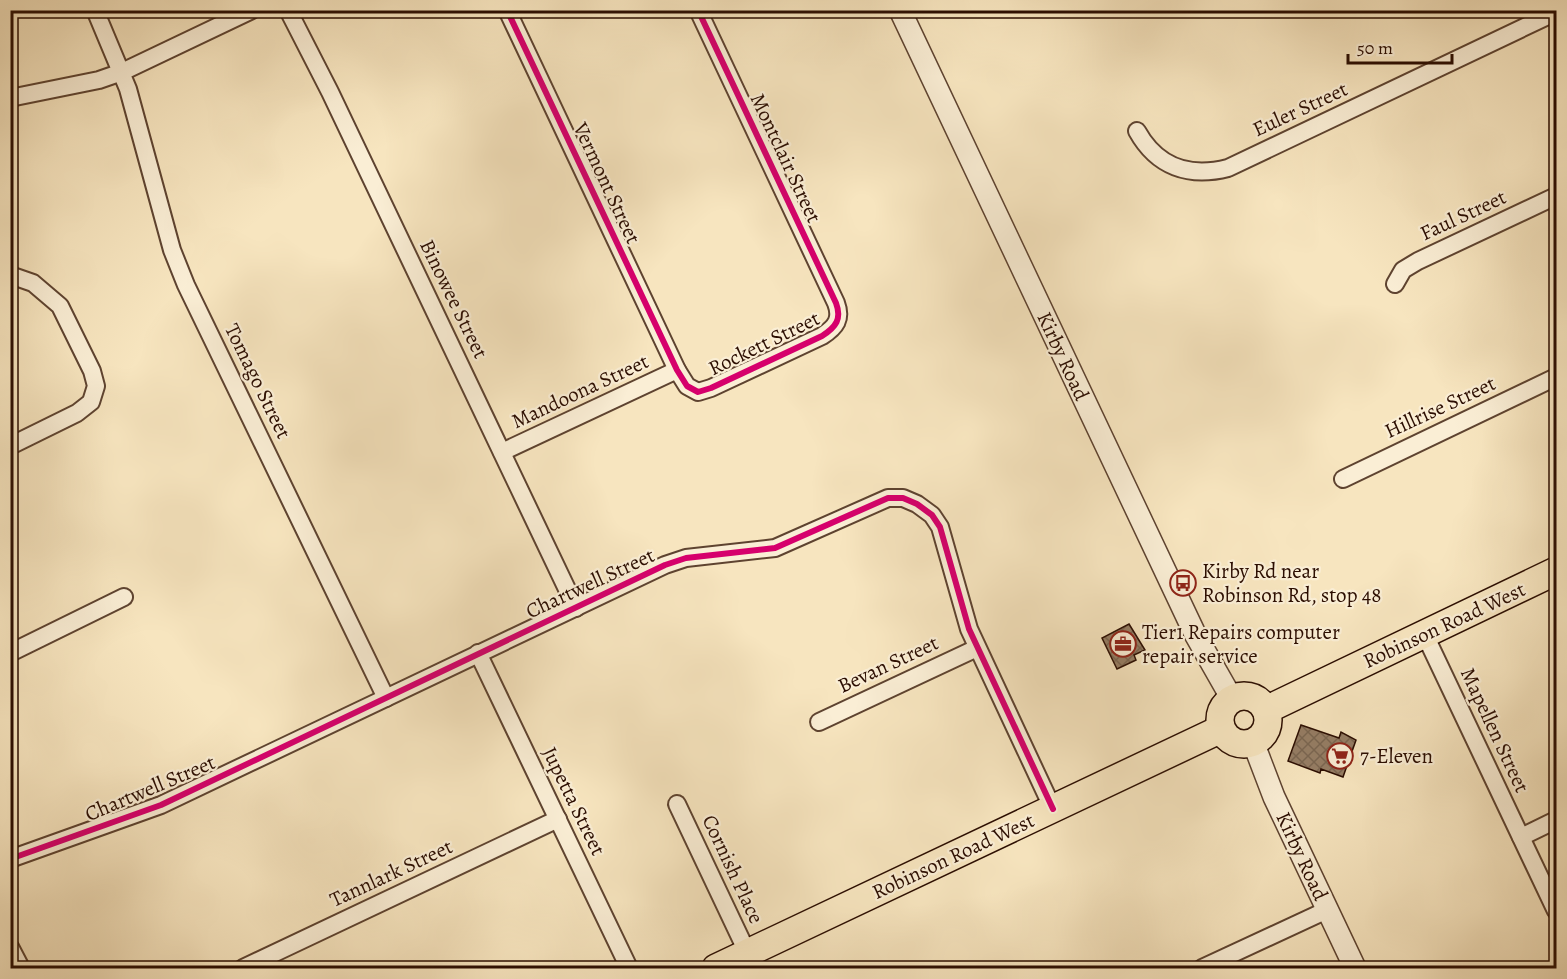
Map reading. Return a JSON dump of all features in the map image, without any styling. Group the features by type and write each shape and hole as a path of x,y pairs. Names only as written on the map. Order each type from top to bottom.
{"main road":[{"name":"Robinson Road West","path":"1266,710 1557,571"},
{"path":"1247,696 1255,698 1266,710 1267,729 1253,742 1237,743 1229,739 1221,729 1220,714 1232,699 1247,696"},
{"name":"Robinson Road West","path":"716,969 1221,729"}],"street":[{"name":"Tomago Street","path":"95,10 122,72 172,250 186,285 386,698"},
{"path":"10,98 99,80 122,72 252,10"},
{"name":"Binowee Street","path":"288,10 576,608"},
{"name":"Vermont Street","path":"507,10 677,370"},
{"name":"Montclair Street","path":"698,10 836,303 838,320"},
{"name":"Kirby Road","path":"900,10 1195,634 1232,699"},
{"name":"Euler Street","path":"1137,131 1155,156 1191,173 1208,173 1227,168 1554,14"},
{"name":"Faul Street","path":"1395,284 1403,270 1418,261 1557,196"},
{"path":"10,275 33,283 60,306 92,371 96,391 91,402 77,413 10,446"},
{"name":"Rockett Street","path":"677,370 690,390 704,391 822,336 831,330 838,320"},
{"name":"Mandoona Street","path":"502,452 677,370"},
{"name":"Hillrise Street","path":"1342,479 1557,377"},
{"name":"Chartwell Street","path":"10,860 161,805 676,561 776,548 872,503 888,498 903,498 925,509 940,527 969,629 1053,809"},
{"path":"10,653 124,597"},
{"name":"Mapellen Street","path":"1424,633 1557,911"},
{"name":"Bevan Street","path":"819,722 977,648"},
{"name":"Jupetta Street","path":"478,653 629,969"},
{"name":"Kirby Road","path":"1253,742 1274,797 1355,969"},
{"name":"Cornish Place","path":"677,804 748,954"},
{"name":"Tannlark Street","path":"243,969 558,819"},
{"path":"1521,837 1557,820"},
{"path":"1202,969 1327,910"},
{"path":"10,947 21,969"}],"building":[{"name":"Tier1 Repairs computer repair service","path":"1129,624 1145,650 1134,655 1136,660 1117,669 1102,638"},
{"path":"1301,725 1339,738 1341,732 1356,740 1343,777 1321,769 1320,773 1288,761"}],"cycle path":[{"path":"507,10 677,370 687,386 698,392 822,336 834,326 838,318 836,303 698,10"},
{"path":"10,859 161,805 665,565 686,558 775,548 888,498 903,498 917,504 932,515 940,527 969,629 1053,809"}],"place":[{"name":"Kirby Rd near Robinson Rd, stop 48","path":"1183,583"},
{"name":"Tier1 Repairs computer repair service","path":"1123,644"},
{"name":"7-Eleven","path":"1340,756"}]}
